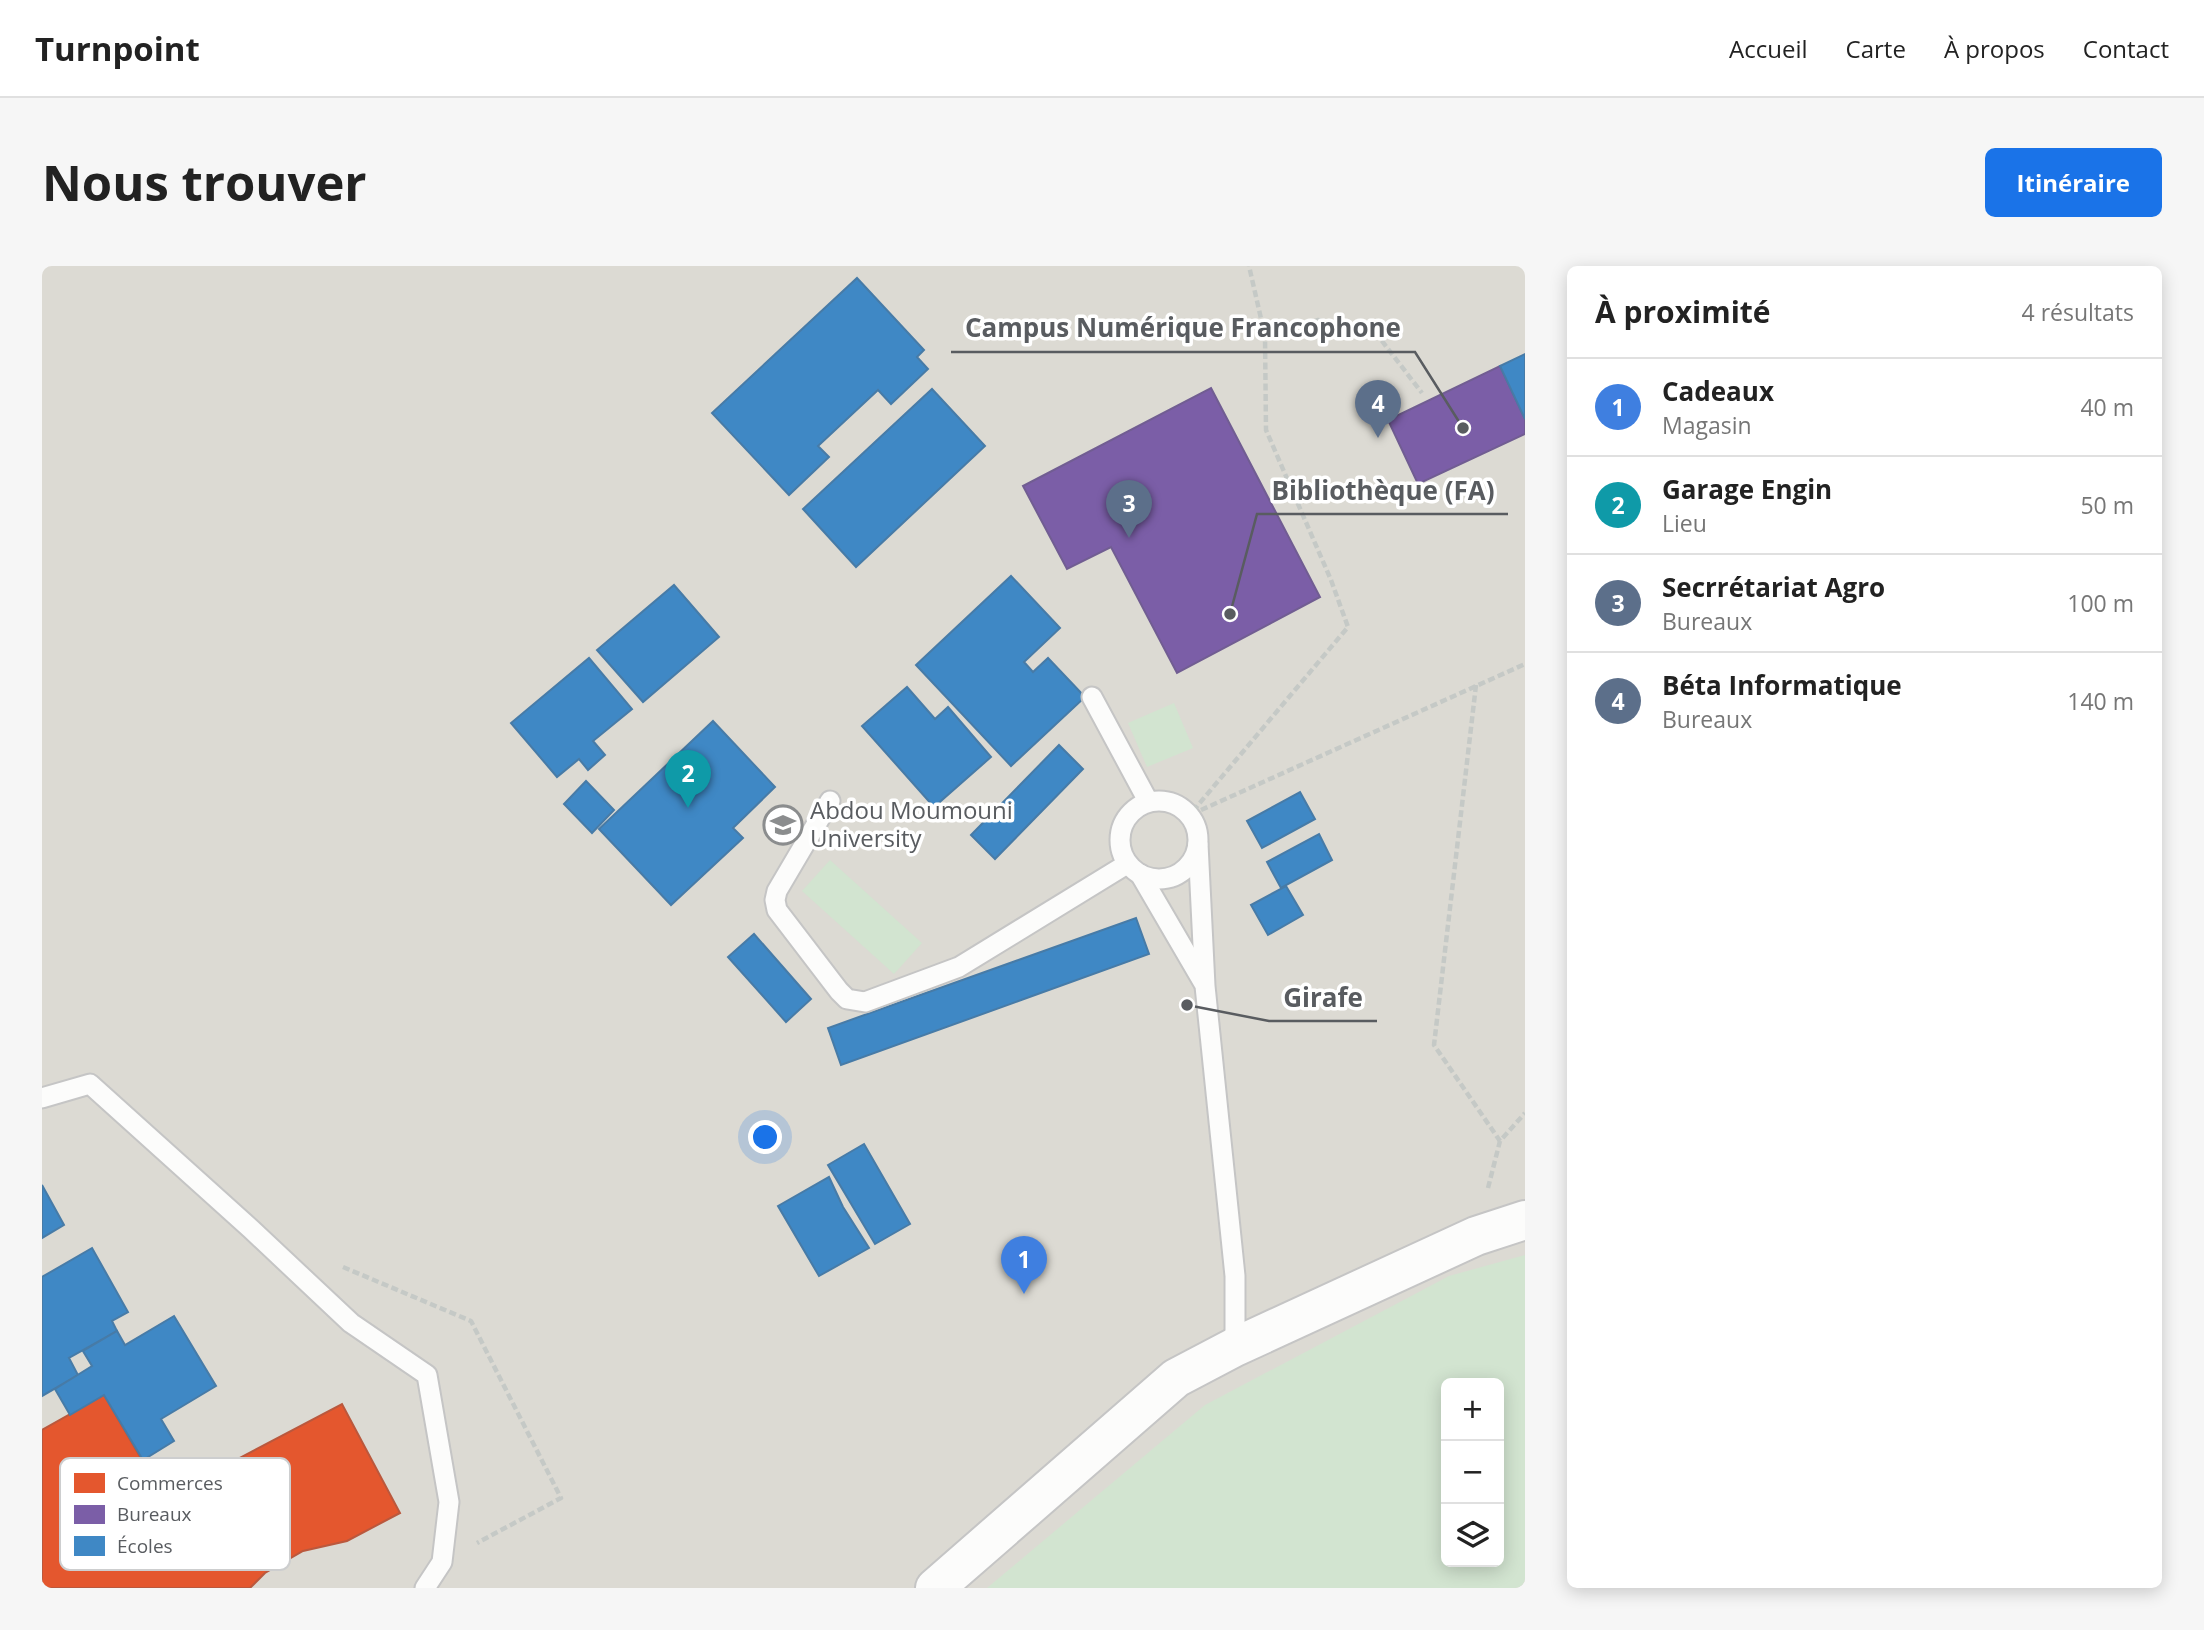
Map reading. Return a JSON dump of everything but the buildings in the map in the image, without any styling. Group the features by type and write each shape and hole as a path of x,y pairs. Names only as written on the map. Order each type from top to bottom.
{"street":[{"path":"935,1588 1158,1392 1186,1372 1476,1236 1525,1220"}],"lane":[{"path":"1092,697 1149,801"},
{"path":"1205,986 1121,851 1120,835 1124,821 1134,809 1149,801 1164,800 1178,805 1190,815 1197,829 1205,986 1235,1276 1235,1347"},
{"path":"830,801 782,881 775,900 777,910 839,991 847,999 855,1001 873,1000 958,967 1134,869"},
{"path":"1134,869 1154,879 1170,878 1184,870 1194,859 1198,844"},
{"path":"42,1098 90,1084 351,1323 427,1375 449,1502 443,1562 425,1588"}],"path":[{"path":"1190,815 1348,626 1266,430 1265,336 1249,266"},
{"path":"1265,336 1318,320 1372,328 1422,393"},
{"path":"1190,815 1525,664"},
{"path":"1476,685 1434,1045 1500,1141"},
{"path":"1476,1236 1500,1141 1525,1113"}],"shaded area":[{"name":"Abdou Moumouni University","path":"42,266 1525,266 1525,1588 42,1588"}],"green space":[{"path":"1174,703 1193,748 1147,767 1128,723"},
{"path":"830,860 922,943 894,974 802,891"},
{"path":"1525,1255 1525,1588 987,1588 1205,1405 1449,1276"}],"place":[{"name":"Campus Numérique Francophone","path":"1463,428"},
{"name":"Béta Informatique","path":"1378,438"},
{"name":"Secrrétariat Agro","path":"1129,538"},
{"name":"Bibliothèque (FA)","path":"1230,614"},
{"name":"Garage Engin","path":"688,808"},
{"name":"Abdou Moumouni University","path":"783,825"},
{"name":"Girafe","path":"1187,1005"},
{"name":"Cadeaux","path":"1024,1294"}]}
